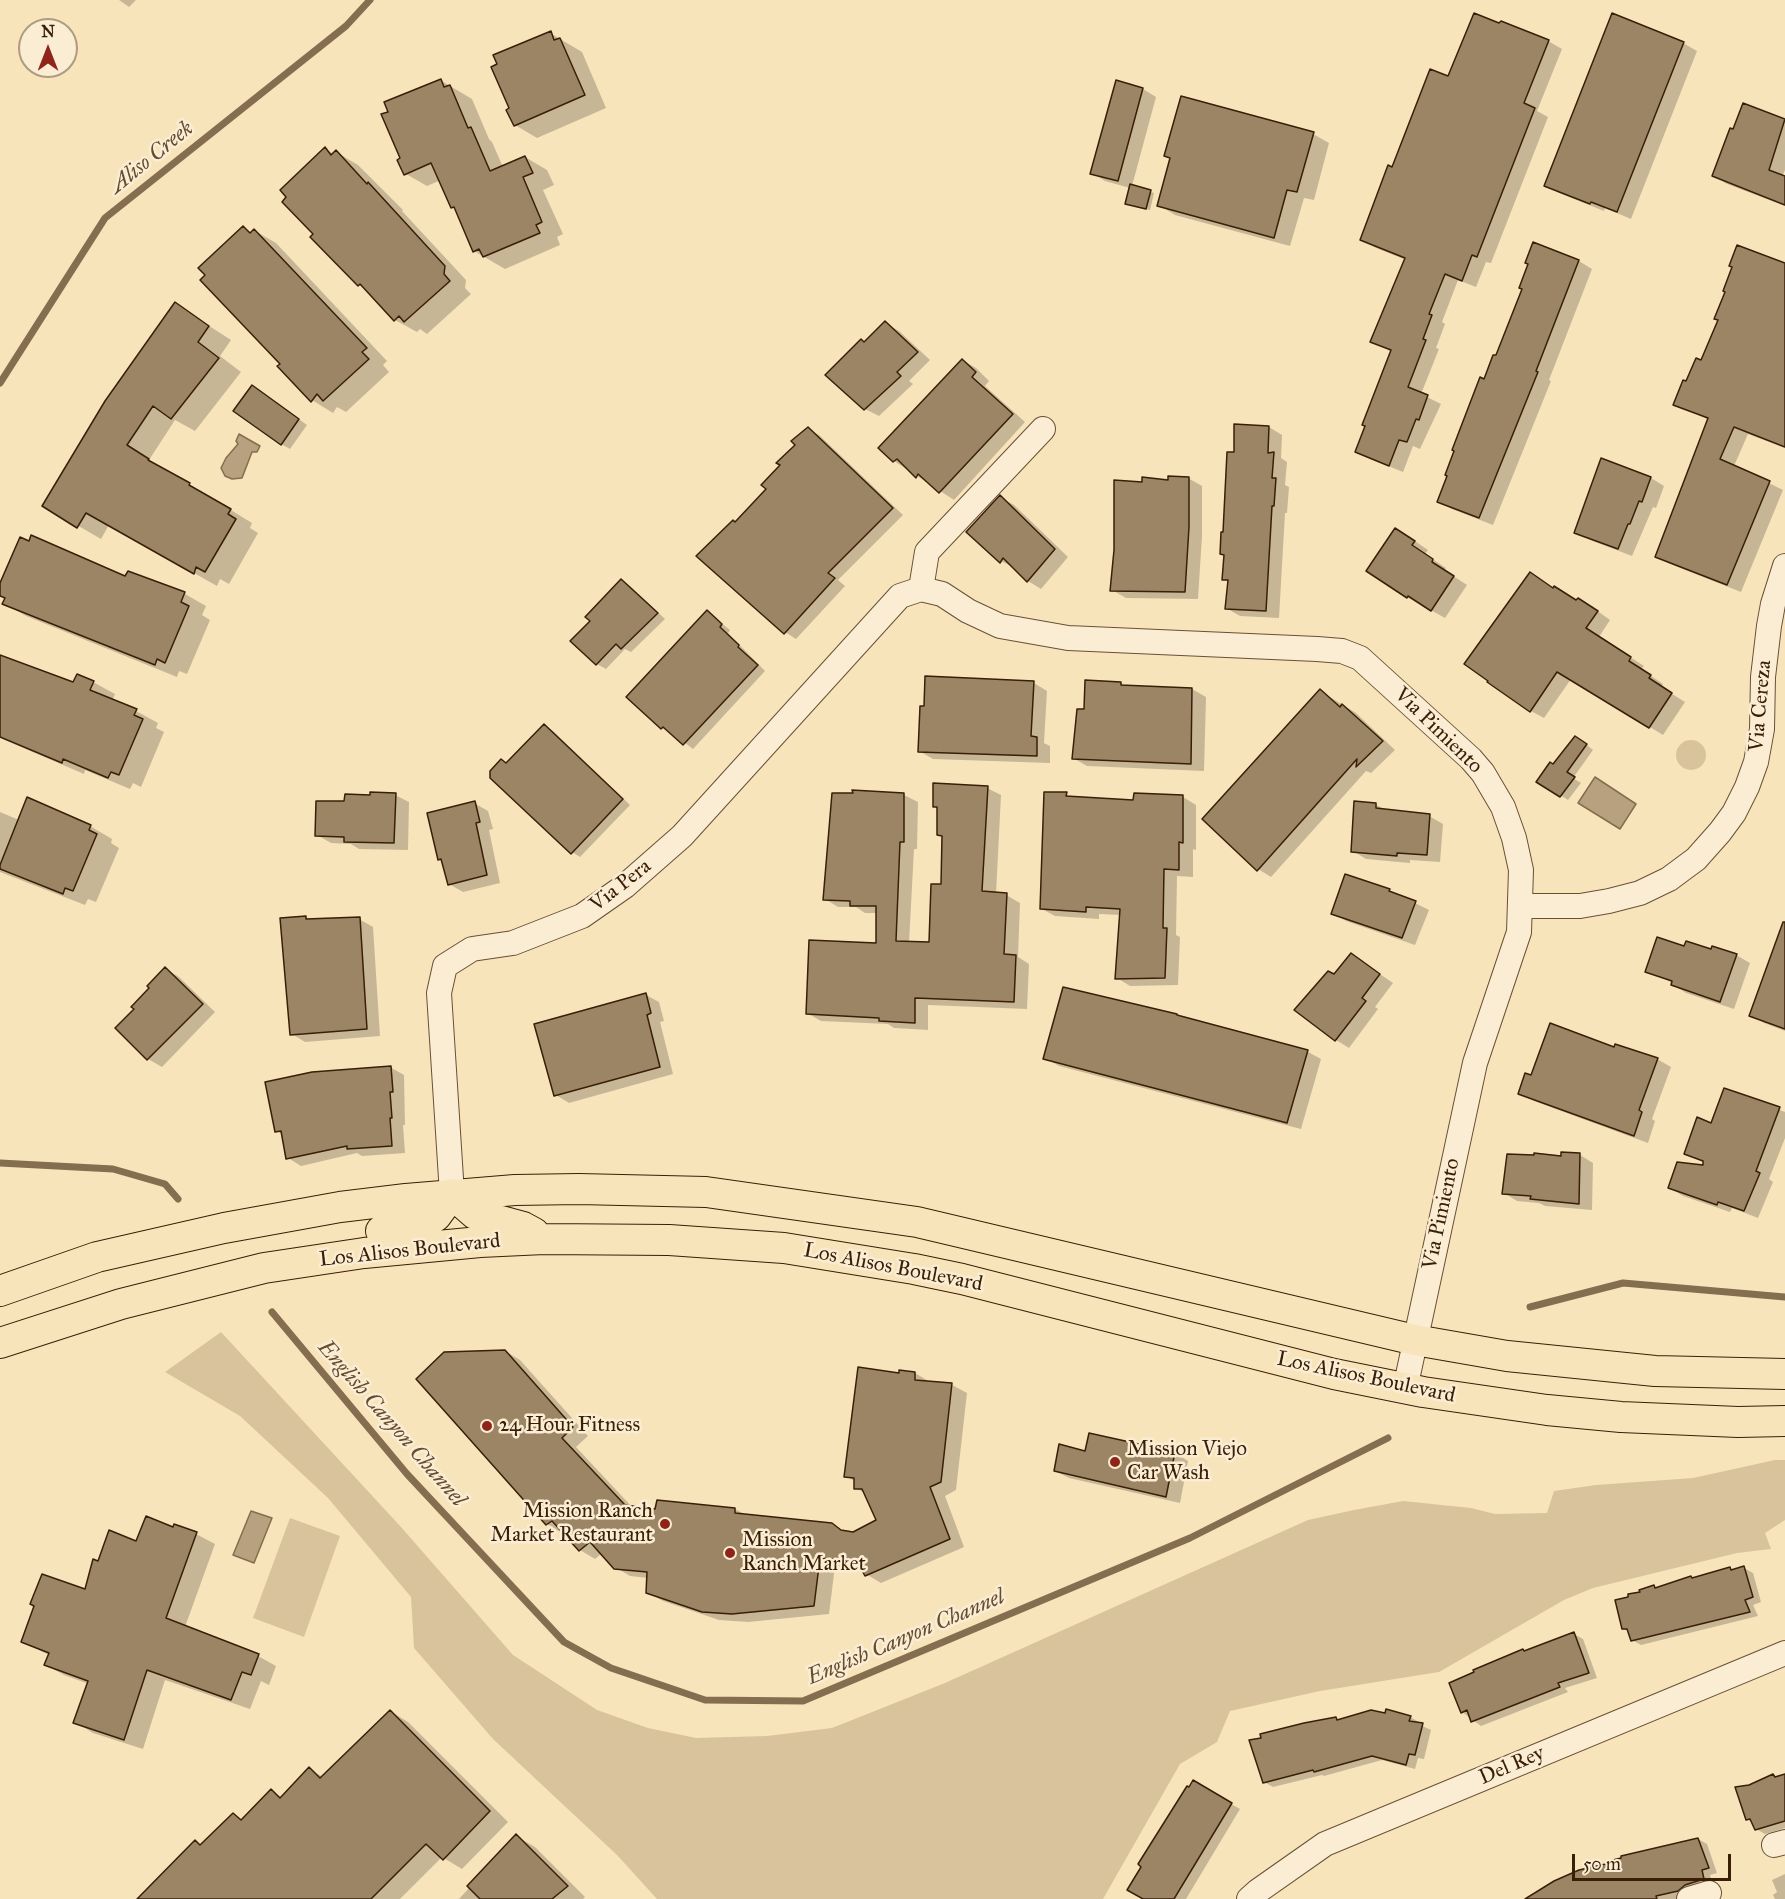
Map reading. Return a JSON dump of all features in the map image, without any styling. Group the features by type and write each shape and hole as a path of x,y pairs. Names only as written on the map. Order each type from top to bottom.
{"main road":[{"path":"0,1291 97,1257 224,1228 340,1207 452,1194 515,1190 706,1192 917,1222 1414,1340 1507,1356 1655,1371 1785,1374"},
{"path":"452,1194 475,1214 523,1227 544,1239"},
{"path":"264,1268 285,1249 318,1240 419,1226 436,1216 452,1194"},
{"name":"Los Alisos Boulevard","path":"0,1343 121,1304 264,1268 419,1247 544,1239 669,1240 795,1249 962,1279 1324,1372 1405,1389 1547,1410 1621,1417 1738,1422 1785,1421"}],"street":[{"path":"921,589 927,552 1043,429"},
{"name":"Via Cereza","path":"1521,906 1581,906 1640,893 1669,879 1696,859 1720,832 1734,813 1747,788 1756,762 1761,729 1763,677 1768,634 1773,604 1785,566"},
{"name":"Via Pimiento","path":"921,589 942,594 968,611 1000,626 1068,638 1341,651 1360,658 1471,759 1483,773 1503,807 1514,838 1521,870 1519,932 1475,1063 1405,1389"},
{"name":"Via Pera","path":"452,1194 439,993 445,966 472,949 513,943 582,916 625,886 682,836 900,596 921,589"},
{"name":"Del Rey","path":"1249,1899 1325,1844 1785,1653"}],"shaded area":[{"path":"239,434 260,446 257,452 252,452 242,478 232,479 225,476 221,468 238,444 236,441"},
{"path":"1691,740 1702,744 1706,755 1702,766 1691,770 1680,766 1676,755 1680,744"},
{"path":"1595,777 1636,804 1620,829 1578,803"},
{"path":"221,1332 401,1527 513,1655 597,1710 648,1728 696,1738 767,1736 832,1728 945,1683 1308,1520 1354,1510 1403,1501 1471,1508 1495,1514 1547,1513 1554,1491 1596,1485 1693,1478 1775,1460 1785,1460 1785,1520 1765,1533 1771,1549 1737,1553 1593,1588 1564,1600 1439,1672 1320,1691 1230,1711 1217,1742 1180,1764 1103,1899 657,1899 617,1855 493,1739 414,1648 411,1597 328,1498 240,1416 165,1372"},
{"path":"251,1511 272,1518 254,1563 233,1555"},
{"path":"290,1518 340,1536 304,1637 253,1618"}],"building":[{"path":"1474,13 1549,40 1524,103 1535,108 1477,257 1472,255 1462,281 1445,274 1429,314 1432,315 1423,339 1426,340 1408,387 1428,395 1419,420 1416,419 1407,442 1399,440 1389,466 1355,452 1365,426 1362,425 1391,350 1370,342 1405,258 1360,240 1388,165 1392,167 1430,69 1448,76"},
{"path":"1612,13 1684,42 1617,212 1544,186"},
{"path":"551,31 554,40 560,38 585,95 514,126 506,110 509,108 491,67 497,64 493,55"},
{"path":"441,79 444,87 450,85 468,128 471,127 490,171 525,156 533,173 523,177 542,222 536,225 540,233 483,257 479,249 473,252 454,207 451,208 431,163 404,175 397,160 400,158 381,114 388,112 384,102"},
{"path":"1116,80 1143,88 1118,181 1090,174"},
{"path":"1181,96 1314,132 1297,192 1287,190 1274,238 1157,206 1170,158 1164,156"},
{"path":"1743,103 1785,119 1769,170 1785,176 1785,205 1712,176 1730,128 1733,129"},
{"path":"325,147 331,155 336,150 445,266 444,274 450,281 404,322 399,316 394,321 360,284 358,286 310,237 313,234 282,202 286,197 280,190"},
{"path":"1130,184 1151,190 1146,209 1125,204"},
{"path":"243,226 250,233 254,229 367,348 362,352 369,359 323,401 317,394 311,402 277,366 280,364 200,280 205,275 198,268"},
{"path":"1533,242 1579,260 1536,371 1538,372 1479,518 1437,502 1447,476 1445,475 1454,451 1452,450 1480,377 1484,379 1493,355 1496,355 1522,289 1519,288"},
{"path":"1737,245 1785,263 1785,447 1734,427 1720,459 1770,481 1727,585 1655,557 1708,418 1673,405 1683,380 1686,381 1696,358 1701,360 1718,320 1714,319 1725,292 1723,291 1732,267 1729,266"},
{"path":"175,302 209,326 198,342 219,358 171,419 153,406 127,445 231,509 228,514 236,519 205,572 196,567 194,574 86,513 77,528 42,506 105,401"},
{"path":"885,321 918,352 897,372 901,376 864,410 825,375 861,339 864,342"},
{"path":"962,359 976,372 972,377 1013,414 939,493 918,474 916,478 897,459 893,462 878,448"},
{"path":"252,385 299,419 281,445 233,411"},
{"path":"1234,424 1269,426 1268,453 1274,452 1272,478 1276,478 1274,506 1272,506 1266,611 1225,609 1228,580 1222,580 1224,555 1220,554 1221,532 1223,532 1227,452 1234,452"},
{"path":"808,427 893,508 828,573 835,578 784,634 696,556 733,520 735,522 766,489 761,485 780,465 776,463 795,445 791,441"},
{"path":"1601,458 1651,477 1642,502 1639,501 1618,549 1574,533"},
{"path":"1168,476 1189,477 1185,592 1110,591 1114,550 1114,480 1142,482 1142,477 1168,480"},
{"path":"1000,495 1055,549 1027,582 1003,558 1000,563 966,532"},
{"path":"1395,528 1415,541 1412,545 1433,559 1432,562 1454,576 1431,611 1366,571"},
{"path":"31,535 125,576 128,571 185,592 181,602 189,606 165,663 157,659 155,665 2,604 5,598 0,596 0,583 20,537 29,541"},
{"path":"1530,572 1553,588 1554,586 1576,600 1578,598 1598,611 1586,628 1631,657 1629,661 1651,675 1649,678 1672,693 1649,728 1557,672 1530,712 1464,664"},
{"path":"621,579 658,613 621,649 616,644 596,665 570,641 590,621 585,617"},
{"path":"707,610 722,624 720,627 739,645 738,647 758,665 683,745 663,727 661,729 626,697"},
{"path":"0,655 73,682 77,674 94,681 90,690 137,709 134,715 143,719 119,775 111,772 108,778 63,759 62,763 0,737"},
{"path":"925,676 1034,681 1031,736 1037,737 1037,756 918,752 920,706 924,706"},
{"path":"1085,680 1121,682 1121,685 1192,688 1191,764 1072,759 1077,709 1084,709"},
{"path":"1320,689 1340,707 1342,704 1383,741 1356,767 1357,759 1257,871 1202,819"},
{"path":"544,724 623,799 571,854 490,778 490,771 501,759 506,763"},
{"path":"1575,736 1587,744 1567,772 1575,777 1560,797 1536,782 1550,762 1553,764"},
{"path":"933,783 988,786 982,891 1007,893 1004,954 1016,955 1014,1002 915,998 915,1023 879,1021 879,1018 806,1014 809,940 876,943 876,906 850,906 850,901 823,900 832,793 853,793 852,790 904,793 904,842 900,842 896,941 929,942 931,884 941,884 942,836 937,835 937,807 933,807"},
{"path":"370,792 396,793 394,843 344,842 344,837 315,836 316,801 344,801 345,794 370,795"},
{"path":"1044,792 1067,792 1066,796 1133,800 1134,793 1183,795 1183,843 1179,842 1179,870 1164,869 1163,928 1167,928 1165,978 1115,979 1120,909 1086,907 1086,912 1040,909"},
{"path":"27,797 91,825 89,830 97,834 73,891 65,888 63,894 0,869"},
{"path":"475,801 480,822 476,823 487,875 448,885 441,859 438,860 427,813"},
{"path":"1354,801 1376,803 1376,808 1430,814 1427,855 1397,853 1397,856 1351,852"},
{"path":"1345,874 1390,889 1389,891 1416,901 1402,938 1331,914"},
{"path":"306,916 306,919 360,917 367,1029 290,1035 280,918"},
{"path":"1783,922 1785,922 1785,1029 1749,1016"},
{"path":"1657,937 1684,946 1686,941 1737,954 1720,1002 1671,985 1672,981 1645,972"},
{"path":"1351,953 1380,974 1362,998 1366,1001 1335,1041 1294,1010 1328,971 1334,974"},
{"path":"165,967 203,1004 147,1060 115,1028 134,1009 131,1007"},
{"path":"1063,987 1177,1014 1308,1050 1287,1123 1043,1059"},
{"path":"646,993 651,1013 647,1015 660,1067 554,1096 534,1024"},
{"path":"1550,1023 1614,1047 1615,1044 1658,1058 1639,1110 1642,1112 1634,1136 1518,1094 1525,1073 1531,1075"},
{"path":"391,1066 392,1146 347,1149 347,1146 286,1159 281,1131 275,1132 265,1082 312,1072"},
{"path":"1724,1088 1780,1107 1756,1171 1760,1173 1744,1211 1718,1202 1717,1205 1668,1188 1677,1162 1703,1165 1703,1161 1684,1154 1697,1117 1711,1123"},
{"path":"1561,1152 1580,1153 1579,1204 1502,1194 1507,1154 1534,1155 1534,1153 1561,1156"},
{"path":"505,1350 573,1427 562,1438 625,1505 655,1509 657,1500 735,1508 735,1513 832,1523 841,1530 853,1532 876,1520 862,1489 854,1489 854,1478 844,1477 858,1367 899,1373 899,1370 915,1372 915,1380 952,1383 941,1482 930,1487 950,1539 865,1576 857,1562 820,1558 814,1606 732,1614 702,1612 646,1593 647,1572 614,1569 590,1542 579,1551 552,1521 546,1525 416,1379 444,1352"},
{"name":"Mission Viejo Car Wash","path":"1089,1433 1175,1452 1166,1497 1054,1471 1059,1444 1085,1451"},
{"path":"146,1516 173,1527 174,1524 197,1532 166,1618 259,1654 251,1675 242,1672 231,1700 147,1670 124,1740 73,1723 88,1681 44,1665 49,1653 21,1642 34,1606 30,1604 42,1574 85,1589 93,1559 98,1561 109,1530 136,1541"},
{"path":"1744,1566 1753,1597 1745,1600 1750,1612 1631,1641 1627,1629 1622,1629 1615,1600 1628,1597 1628,1594 1640,1592 1639,1590 1654,1585 1655,1588 1691,1576 1692,1578 1730,1567 1731,1570"},
{"path":"1574,1632 1589,1673 1558,1683 1560,1687 1471,1722 1467,1710 1461,1713 1449,1683 1523,1649 1524,1651"},
{"path":"1386,1709 1411,1716 1409,1721 1423,1723 1415,1755 1409,1754 1406,1765 1372,1756 1263,1783 1249,1740 1261,1738 1260,1734 1304,1723 1336,1717 1337,1720 1371,1710 1385,1713"},
{"path":"390,1710 490,1811 443,1860 426,1844 371,1899 137,1899 195,1840 200,1845 233,1813 241,1820 271,1789 280,1798 309,1767 320,1778"},
{"path":"1773,1774 1775,1777 1785,1774 1785,1821 1755,1830 1750,1819 1746,1820 1735,1787 1749,1785"},
{"path":"1193,1780 1232,1803 1174,1899 1143,1899 1127,1890 1141,1867 1138,1864"},
{"path":"516,1834 568,1886 552,1899 480,1899 467,1886"},
{"path":"1698,1838 1709,1868 1702,1870 1704,1879 1685,1885 1678,1891 1656,1896 1657,1899 1525,1899 1554,1881 1579,1870 1610,1863 1609,1861 1621,1858 1621,1856"}],"waterway":[{"name":"Aliso Creek","path":"0,383 105,218 346,26 370,0"},
{"name":"English Canyon Channel","path":"0,1163 113,1169 165,1184 178,1199"},
{"name":"English Canyon Channel","path":"1530,1307 1623,1283 1785,1297"},
{"name":"English Canyon Channel","path":"272,1312 407,1474 564,1642 611,1668 705,1700 803,1701 1190,1538 1388,1438"}],"place":[{"name":"24 Hour Fitness","path":"487,1426"},
{"name":"Mission Viejo Car Wash","path":"1115,1462"},
{"name":"Mission Ranch Market Restaurant","path":"665,1524"},
{"name":"Mission Ranch Market","path":"730,1553"}]}
